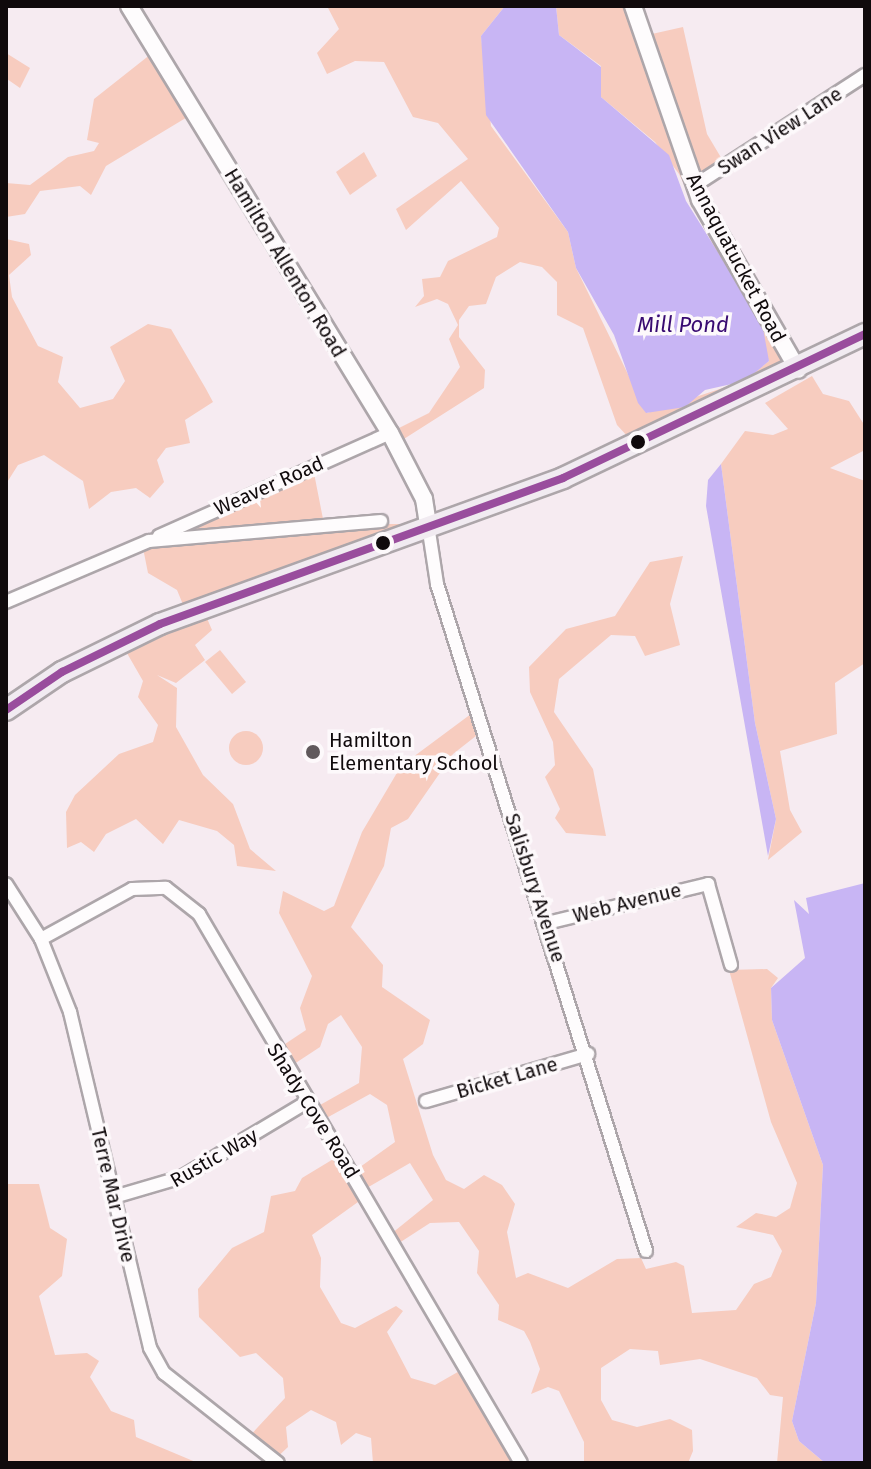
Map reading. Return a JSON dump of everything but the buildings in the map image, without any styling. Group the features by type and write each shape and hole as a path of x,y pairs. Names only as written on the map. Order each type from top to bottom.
{"main road":[{"path":"6,710 62,672 160,624 571,475 798,370 865,334"}],"street":[{"name":"Hamilton Allenton Road","path":"129,6 390,433 424,499 428,525"},
{"name":"Annaquatucket Road","path":"633,6 694,186 798,370"},
{"name":"Swan View Lane","path":"694,186 865,75"},
{"name":"Weaver Road","path":"6,602 390,433"},
{"name":"Weaver Road","path":"149,541 381,521"},
{"name":"Salisbury Avenue","path":"428,525 437,584 547,923 646,1251"},
{"name":"Terre Mar Drive","path":"6,884 41,939 70,1012 141,1315 164,1373 278,1463"},
{"name":"Web Avenue","path":"547,923 708,884 731,965"},
{"name":"Shady Cove Road","path":"41,939 132,889 182,895 521,1463"},
{"name":"Bicket Lane","path":"426,1101 588,1054"},
{"name":"Rustic Way","path":"114,1197 182,1177 307,1102"}],"shaded area":[{"path":"327,6 505,6 481,36 491,126 568,232 576,268 647,413 744,381 769,361 679,174 655,142 601,97 601,66 559,35 556,6 634,6 643,36 683,27 707,134 726,166 696,185 794,362 629,438 617,425 583,328 557,315 557,282 542,267 520,262 496,277 486,304 469,306 459,320 459,337 485,370 484,388 396,444 389,433 429,413 460,367 449,339 458,325 448,304 437,299 415,307 424,296 422,279 440,277 448,261 497,237 499,228 461,181 406,230 396,209 468,159 438,123 413,117 384,62 355,61 327,74 317,53 339,29"},
{"path":"156,50 194,113 106,166 91,195 80,186 40,191 25,214 6,217 6,183 30,185 68,157 94,151 99,143 87,140 94,99"},
{"path":"6,53 30,68 20,88 7,79 6,90"},
{"path":"364,152 377,176 350,195 336,172"},
{"path":"6,239 29,244 31,255 9,275 12,297 38,346 63,357 58,382 80,408 113,399 125,381 110,347 148,324 171,329 206,389 213,402 185,420 190,443 166,448 157,460 164,482 150,498 136,488 111,492 89,509 83,481 44,455 18,465 6,484"},
{"path":"812,376 823,394 849,401 865,426 865,450 830,468 865,481 865,663 835,683 837,734 780,751 790,810 802,832 768,860 776,819 755,723 721,464 745,431 773,435 788,429 765,403"},
{"path":"313,468 324,524 408,524 206,616 212,630 195,645 205,660 176,683 157,675 177,688 176,727 203,775 233,804 250,849 276,871 237,866 234,845 217,831 179,820 163,844 136,819 106,834 94,852 81,842 67,848 66,812 75,795 119,754 153,742 158,725 138,697 143,681 120,641 184,607 177,590 148,573 142,543"},
{"path":"683,556 670,604 680,645 645,656 635,636 611,635 559,679 554,712 593,769 606,836 566,833 555,818 560,809 545,777 555,765 553,742 530,692 529,667 566,629 615,616 650,562"},
{"path":"220,650 246,682 232,694 205,662"},
{"path":"475,711 481,732 453,754 408,819 391,828 384,866 351,927 383,965 382,987 430,1020 423,1044 403,1059 433,1155 446,1180 464,1189 484,1175 502,1185 515,1204 507,1232 516,1278 528,1273 568,1288 617,1259 641,1258 646,1269 676,1262 684,1266 692,1313 736,1310 754,1284 771,1277 782,1251 773,1235 736,1227 756,1213 776,1217 790,1208 797,1183 771,1122 729,970 767,969 778,978 771,988 772,1020 823,1165 816,1303 792,1421 799,1441 825,1463 777,1463 783,1397 770,1395 757,1378 700,1359 660,1365 658,1351 630,1349 601,1368 601,1400 612,1420 637,1427 670,1419 692,1430 693,1451 688,1463 584,1463 584,1442 559,1391 548,1387 531,1394 540,1369 530,1342 524,1331 498,1320 499,1305 477,1273 479,1251 459,1222 430,1223 396,1245 391,1234 433,1200 410,1163 365,1189 365,1197 312,1235 321,1258 320,1287 341,1323 355,1328 396,1306 403,1311 387,1332 411,1378 435,1385 463,1369 522,1463 373,1463 371,1438 356,1433 341,1445 336,1422 311,1410 286,1427 288,1447 272,1462 245,1441 285,1398 283,1378 256,1353 240,1357 199,1317 198,1289 232,1248 264,1232 271,1196 295,1191 302,1178 340,1155 353,1172 395,1142 387,1105 370,1094 321,1121 313,1109 359,1083 362,1047 341,1015 328,1024 320,1047 288,1068 276,1050 306,1030 300,1008 312,976 279,913 283,891 324,911 334,906 362,832 401,766"},
{"path":"246,731 258,736 263,748 258,760 246,765 234,760 229,748 234,736"},
{"path":"6,1184 39,1184 50,1228 67,1239 62,1276 39,1296 55,1355 87,1353 99,1361 90,1377 111,1411 134,1420 136,1437 198,1463 6,1463"}],"water":[{"name":"Mill Pond","path":"505,6 556,6 559,35 601,67 601,97 669,155 686,201 762,323 769,361 745,381 705,390 685,407 646,413 638,403 614,335 576,268 568,232 486,115 481,36"},
{"path":"721,464 755,723 776,819 768,856 706,506 708,480"},
{"path":"865,883 865,1463 825,1463 799,1441 792,1421 816,1303 823,1165 772,1020 771,988 805,958 794,900 809,914 806,898"}],"transit line":[{"path":"6,710 62,672 160,624 563,478 865,334"}],"place":[{"name":"Hamilton Elementary School","path":"313,752"}]}
